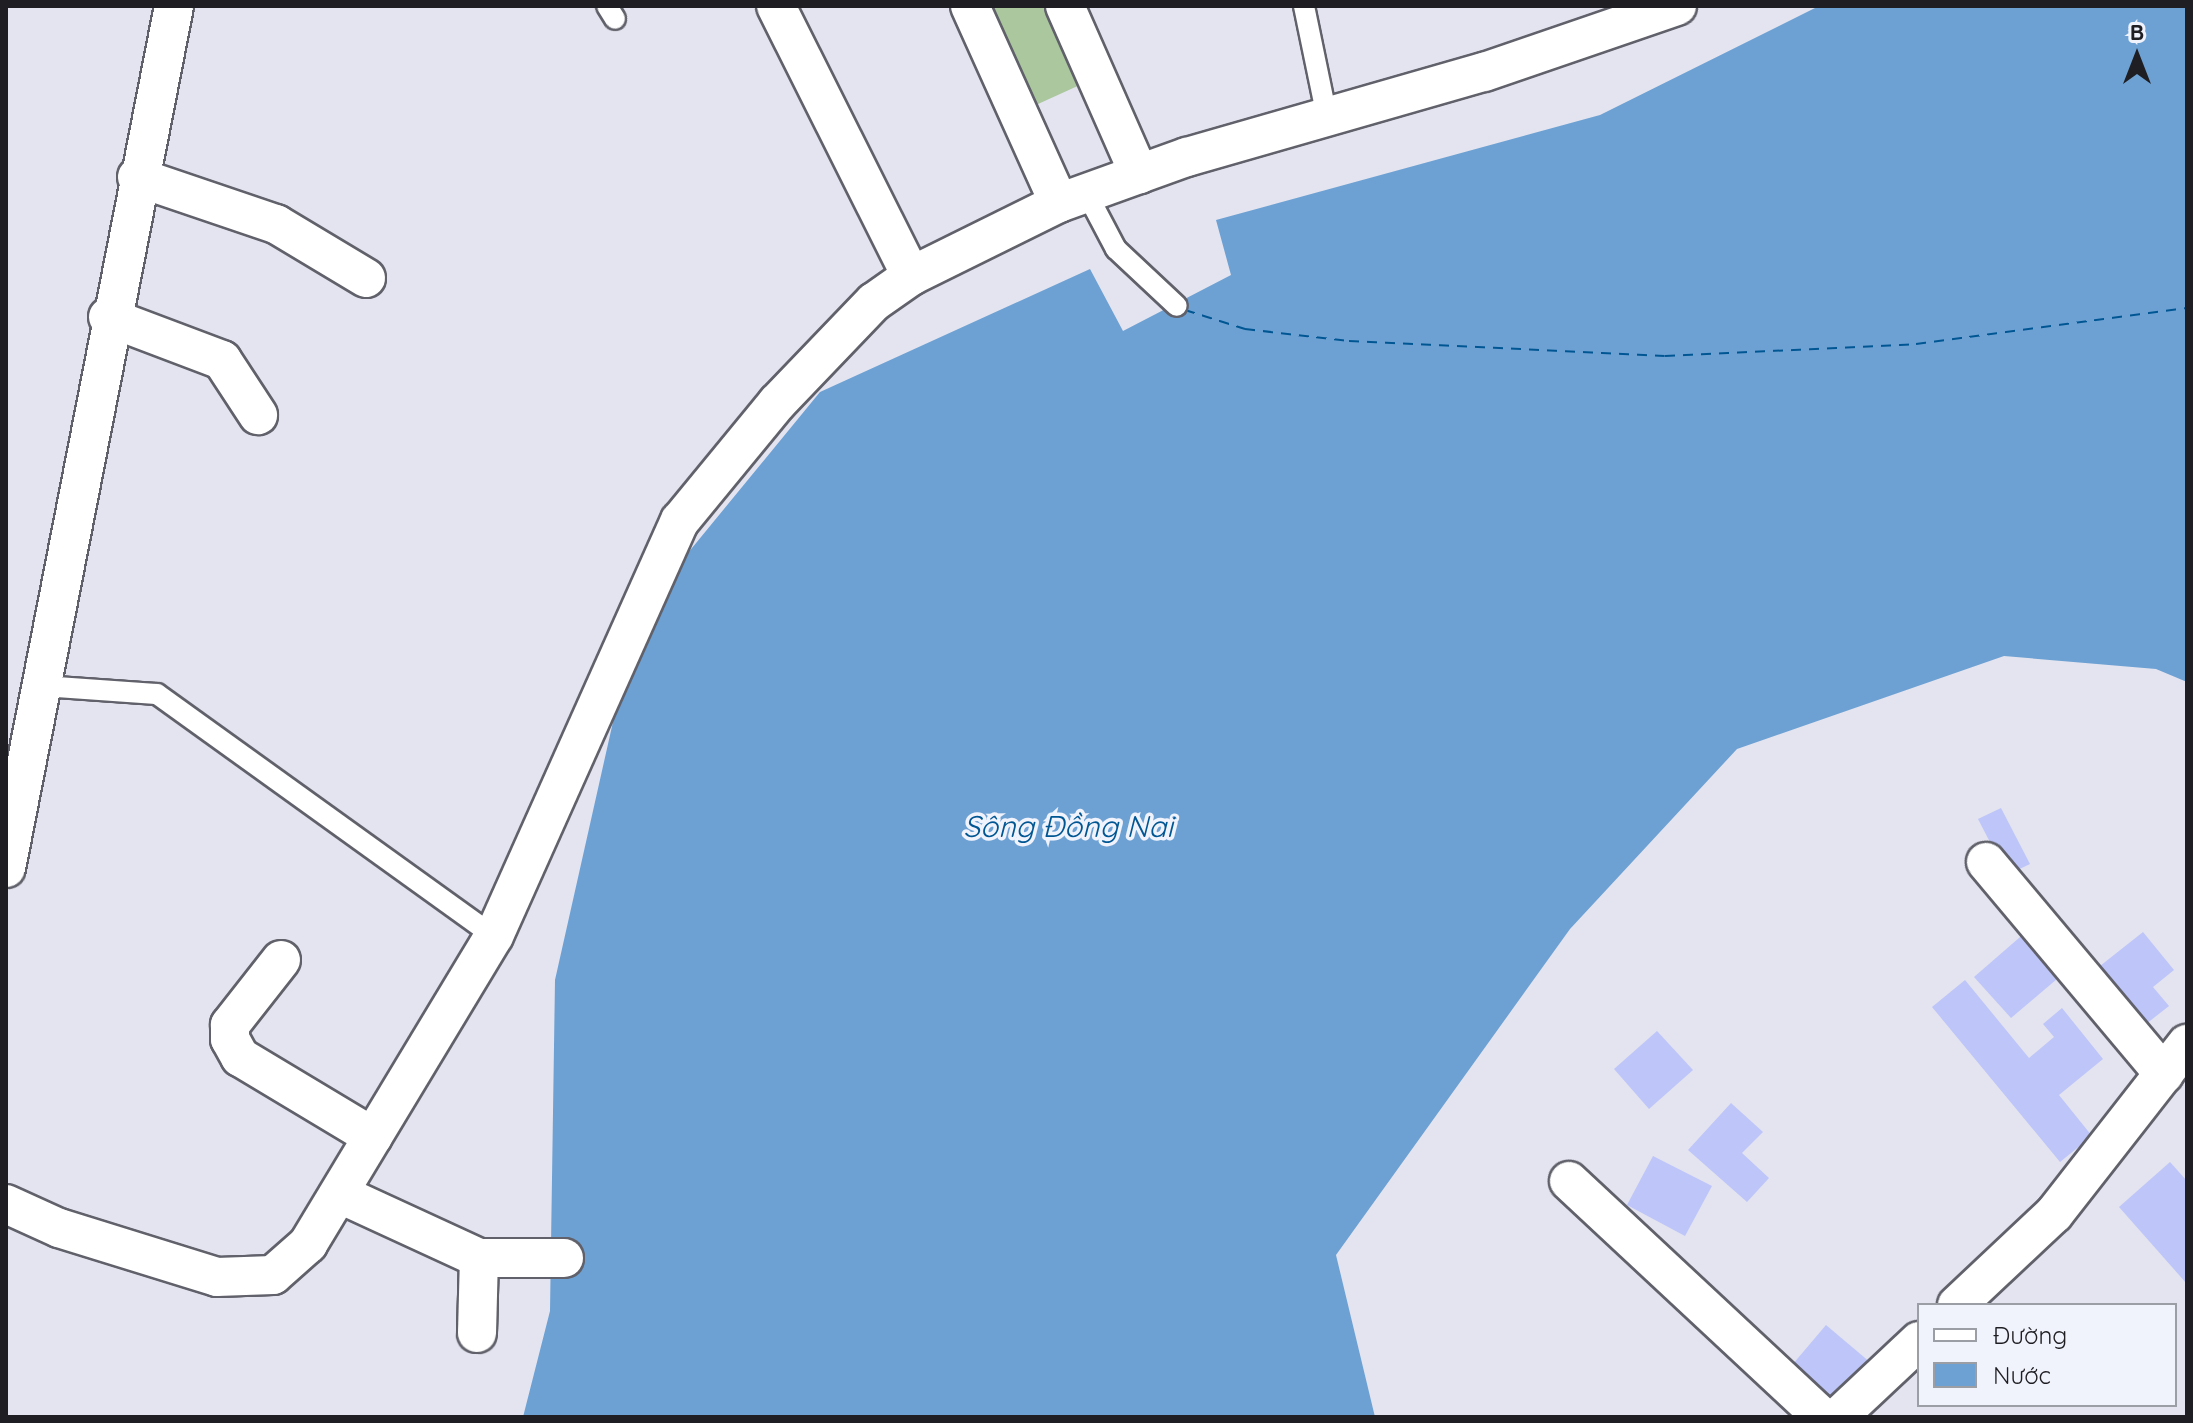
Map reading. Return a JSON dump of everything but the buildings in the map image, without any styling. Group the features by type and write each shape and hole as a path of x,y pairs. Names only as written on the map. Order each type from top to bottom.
{"street":[{"path":"6,868 108,317 174,6"},
{"path":"776,6 911,276"},
{"path":"970,6 1073,198"},
{"path":"1065,6 1139,174"},
{"path":"6,1204 173,1267 246,1280 288,1264 340,1194 494,936 619,645 680,521 777,403 874,302 911,276 1073,198 1139,174 1677,6"},
{"path":"137,177 276,224 366,278"},
{"path":"108,317 222,360 258,415"},
{"path":"1986,862 2164,1074"},
{"path":"281,960 230,1025 230,1039 240,1057 373,1137"},
{"path":"1959,1303 2054,1214 2187,1044"},
{"path":"1569,1181 1822,1417"},
{"path":"340,1194 479,1258 564,1258"},
{"path":"477,1333 479,1258"},
{"path":"1838,1417 1917,1343"}],"lane":[{"path":"1304,6 1327,117"},
{"path":"1073,198 1116,249 1177,306"},
{"path":"42,686 157,694 494,936"}],"green space":[{"path":"987,6 1054,6 1082,84 1038,104 1028,100"}],"water":[{"name":"Sông Đồng Nai","path":"1819,6 2187,6 2187,682 2156,669 2004,656 1737,749 1570,929 1336,1255 1375,1417 523,1417 550,1311 555,980 637,615 820,392 1090,269 1123,331 1231,275 1216,220 1600,115"}],"ferry route":[{"path":"1185,310 1245,329 1349,341 1665,356 1916,344 2187,308"}]}
